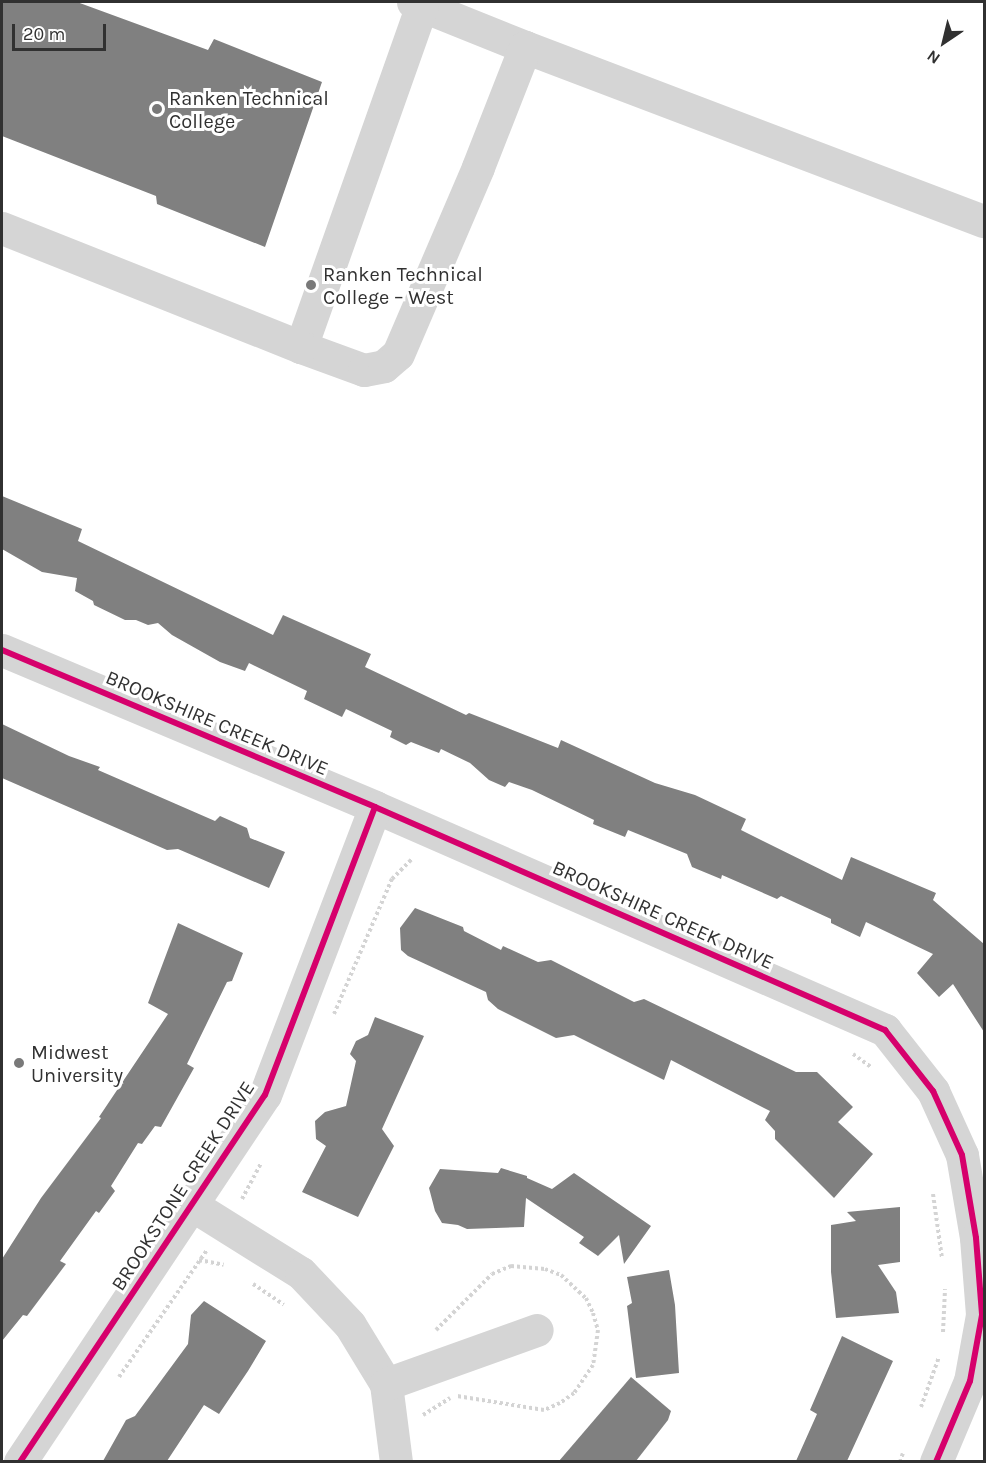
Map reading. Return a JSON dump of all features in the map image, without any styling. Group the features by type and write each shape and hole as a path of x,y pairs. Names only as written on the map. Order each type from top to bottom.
{"street":[{"path":"301,347 418,3 525,47 984,221"},
{"path":"2,228 364,370 384,366 398,354 478,167 525,47"},
{"name":"BROOKSHIRE CREEK DRIVE","path":"2,650 375,807 885,1030 933,1091 962,1155 976,1238 982,1315 977,1384 936,1461"},
{"name":"BROOKSTONE CREEK DRIVE","path":"20,1461 265,1095 375,807"},
{"path":"192,1205 301,1273 350,1325 386,1384 396,1461"},
{"path":"386,1384 537,1330"}],"path":[{"path":"411,861 422,865"},
{"path":"846,1048 874,1070"},
{"path":"932,1185 944,1266"},
{"path":"169,1238 200,1260 225,1265 234,1271"},
{"path":"251,1283 285,1306"},
{"path":"943,1340 945,1287"},
{"path":"920,1409 940,1350"},
{"path":"900,1461 904,1451"}],"building":[{"name":"Ranken Technical College","path":"2,2 77,2 208,50 214,39 322,82 265,247 157,204 156,196 2,136"},
{"path":"2,496 82,529 78,541 273,635 283,615 371,654 365,667 466,715 469,713 558,748 561,740 655,783 695,795 746,819 741,830 842,880 851,857 936,893 933,900 984,944 984,1032 953,984 939,997 917,973 933,954 866,922 860,937 831,923 831,919 781,896 777,899 722,875 721,879 692,867 687,854 628,830 625,837 593,824 594,820 532,790 509,782 505,787 489,780 470,763 441,749 439,753 411,742 406,745 390,737 392,731 346,709 342,717 304,699 307,691 249,663 245,671 220,662 172,635 158,623 148,625 136,620 125,620 94,605 93,601 75,591 77,578 42,572 2,549"},
{"path":"2,724 69,756 100,767 98,770 215,821 220,816 247,828 250,838 285,852 269,888 178,849 167,850 2,778"},
{"path":"415,908 463,927 464,931 501,950 503,946 538,962 551,960 634,1002 644,999 796,1072 817,1072 853,1107 838,1122 873,1154 834,1198 775,1139 775,1131 765,1120 770,1111 671,1060 664,1080 574,1035 556,1038 498,1009 488,1000 486,992 408,956 401,950 400,928"},
{"path":"178,923 243,953 232,981 227,982 187,1064 194,1068 161,1127 155,1126 142,1144 138,1143 111,1186 115,1191 99,1213 96,1211 60,1261 66,1264 27,1316 23,1315 2,1341 2,1259 41,1198 101,1118 99,1117 168,1014 148,1003"},
{"path":"375,1017 424,1036 382,1129 394,1146 358,1217 302,1192 326,1146 316,1139 315,1121 325,1112 346,1106 356,1061 350,1054 356,1041 368,1035"},
{"path":"501,1168 527,1176 552,1189 574,1173 651,1226 624,1264 619,1235 598,1256 579,1243 584,1237 526,1198 524,1227 467,1229 442,1223 435,1211 429,1188 440,1169 498,1173"},
{"path":"900,1207 900,1262 878,1265 896,1292 899,1313 836,1318 831,1272 831,1225 856,1221 847,1212"},
{"path":"669,1270 675,1305 679,1373 636,1378 627,1306 632,1303 627,1277"},
{"path":"204,1301 266,1341 248,1371 219,1414 204,1405 167,1461 103,1461 126,1420 135,1416 188,1344 191,1315"},
{"path":"842,1336 893,1361 847,1461 796,1461 817,1414 810,1410"},
{"path":"631,1377 671,1411 668,1420 636,1461 559,1461"}],"cycle path":[{"path":"2,650 375,807 885,1030 933,1091 962,1155 976,1238 982,1315 970,1381 936,1462"},
{"path":"20,1462 265,1095 375,807"}],"place":[{"name":"Ranken Technical College","path":"157,109"},
{"name":"Ranken Technical College – West","path":"311,285"},
{"name":"Midwest University","path":"19,1063"}]}
